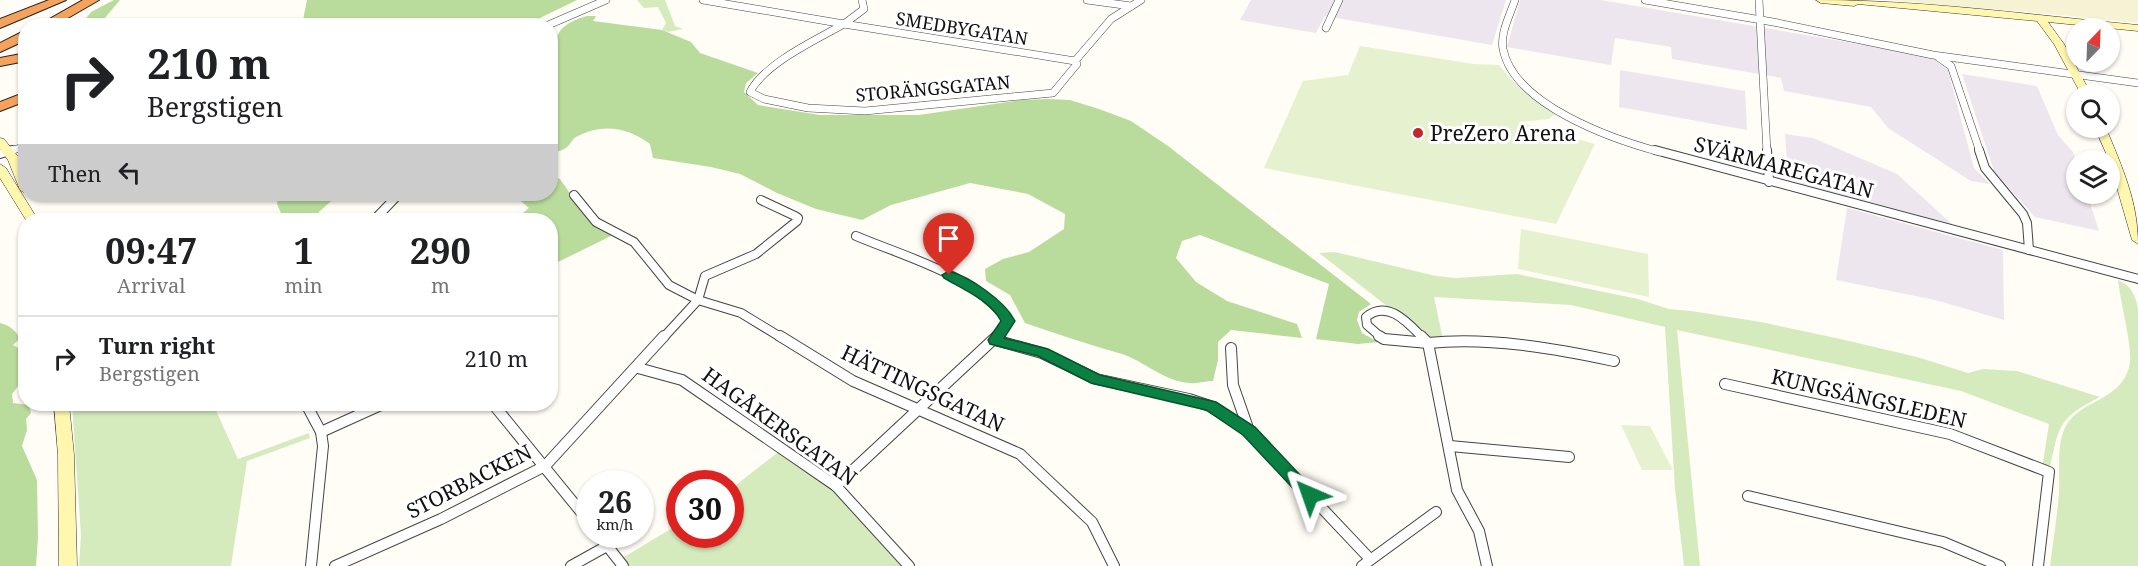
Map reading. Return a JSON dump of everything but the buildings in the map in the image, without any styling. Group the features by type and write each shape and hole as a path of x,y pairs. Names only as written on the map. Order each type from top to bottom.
{"highway":[{"path":"0,24 60,0"},
{"path":"42,18 77,0"},
{"path":"58,18 93,0"},
{"path":"70,18 93,0"},
{"path":"0,39 18,30"},
{"path":"0,48 18,38"},
{"path":"0,62 18,59"},
{"path":"0,107 18,99"},
{"path":"0,113 18,105"}],"main road":[{"path":"1821,0 2066,23"},
{"path":"1848,0 2138,30"},
{"path":"2042,20 2060,44 2080,84"},
{"path":"2120,29 2138,30"},
{"path":"2104,138 2119,174 2138,240"},
{"path":"0,141 4,153 18,172"},
{"path":"0,168 18,197"},
{"path":"62,411 66,455 68,566"}],"street":[{"path":"558,21 606,0"},
{"name":"SMEDBYGATAN","path":"703,0 1075,61"},
{"path":"844,24 864,9 862,0"},
{"path":"1087,0 1131,6"},
{"path":"1075,61 1111,20 1141,0"},
{"path":"1326,28 1339,0"},
{"name":"SVÄRMAREGATAN","path":"1515,0 1503,38 1503,49 1513,73 1546,103 1574,120 1613,138 1769,182 2138,279"},
{"path":"1645,0 1760,19 1933,55 2138,83"},
{"path":"1759,0 1769,182"},
{"name":"STORÄNGSGATAN","path":"844,24 764,75 751,87 750,92 756,97 790,105 850,112 901,110 1008,96 1053,93 1077,64 1075,61"},
{"path":"1933,55 1951,66 1981,158 1991,177 2023,214 2027,223 2029,250"},
{"name":"HÄTTINGSGATAN","path":"574,195 596,222 634,242 669,285 698,300 741,313 853,381 885,397 921,409 1020,454 1092,522 1114,566"},
{"name":"STORBACKEN","path":"335,566 441,519 546,466 698,300 705,276 756,254 797,221 798,218 795,216 761,200"},
{"path":"381,213 392,201"},
{"path":"836,486 995,340 1008,321 1004,312 987,298 949,275 856,236"},
{"path":"1487,566 1479,531 1457,490 1428,343 1401,317 1391,312 1381,310 1372,312 1366,317 1367,325 1375,334 1384,339 1428,343 1450,341 1560,349 1614,361"},
{"path":"995,340 1042,353 1096,379 1210,406 1249,431 1366,563 1436,512"},
{"path":"1231,348 1233,385 1249,431"},
{"name":"HAGÅKERSGATAN","path":"638,368 682,380 836,486 909,566"},
{"name":"KUNGSÄNGSLEDEN","path":"1725,384 1950,434 2049,472 2038,566"},
{"path":"310,411 321,432 323,446 311,566"},
{"path":"321,432 368,411"},
{"path":"499,411 576,505"},
{"path":"1450,446 1569,457"},
{"path":"1748,496 1943,542 2000,566"},
{"path":"571,566 604,548"},
{"path":"610,548 623,566"}],"shaded area":[{"path":"1251,0 1506,0 1492,45 1325,16 1316,33 1240,20"},
{"path":"1520,0 1601,0 1865,45 1866,43 1936,59 1947,67 1974,168 1990,184 1971,181 1888,128 1871,107 1784,91 1781,78 1672,59 1671,47 1615,38 1611,65 1507,47"},
{"path":"1885,0 2138,0 2138,23 2120,21 2120,18"},
{"path":"1620,70 1745,91 1747,130 1619,107"},
{"path":"1962,74 2037,86 2058,135 2071,150 2066,150 2066,204 2090,204 2099,231 2035,217 1994,171"},
{"path":"1785,134 1813,138 1897,174 1955,227 1804,187 1788,175"},
{"path":"1847,208 2003,250 2004,320 1935,300 1836,280"}],"green space":[{"path":"114,0 120,0 105,18 86,18 91,12"},
{"path":"307,0 577,0 540,18 303,18"},
{"path":"637,0 665,0 675,26 683,29 668,32 662,30 666,23 658,7 644,8"},
{"path":"596,16 593,21 662,30 691,42 700,53 758,73 746,83 744,92 758,105 820,115 919,115 1022,100 1048,99 1070,100 1131,121 1168,146 1371,304 1359,312 1357,320 1362,333 1378,342 1358,344 1316,339 1329,284 1200,235 1182,241 1176,258 1196,282 1227,301 1297,324 1302,338 1231,330 1218,342 1218,360 1213,381 1181,382 1122,354 1025,323 1010,295 986,281 985,269 1003,259 1029,252 1064,229 1065,214 1028,194 970,183 891,205 862,220 816,209 740,174 653,158 650,144 623,131 595,130 575,138 566,148 558,151 558,36 566,25 576,20"},
{"name":"PreZero Arena","path":"1360,46 1474,64 1499,65 1525,92 1555,114 1549,119 1519,122 1595,144 1556,224 1264,168 1303,81 1348,75"},
{"path":"558,178 587,218 613,235 558,262 558,213 523,213 529,208 521,201 558,201"},
{"path":"277,201 331,201 318,213 281,213"},
{"path":"1521,229 1648,254 1649,297 1518,269"},
{"path":"1335,252 1436,276 1456,278 1517,274 1638,299 1669,309 1761,322 1845,340 1917,357 1968,373 1983,369 2017,371 2100,397 2075,412 2062,426 2049,472 2042,469 2049,424 1961,391 1677,330 1700,566 1684,566 1675,489 1665,327 1571,305 1434,297 1442,335 1450,341 1428,343 1401,317 1319,253"},
{"path":"2118,280 2132,292 2138,309 2138,566 2050,566 2058,502 2059,454 2063,433 2077,413 2119,386 2126,376 2130,362"},
{"path":"0,323 9,327 18,336 18,340 13,345 18,348 18,386 12,394 13,403 18,404 18,411 30,411 31,413 26,419 27,430 22,446 37,480 38,537 36,566 0,566"},
{"path":"72,411 216,411 238,459 309,433 310,438 247,461 231,566 79,566 81,535"},
{"path":"1621,425 1650,426 1673,470 1642,470"},
{"path":"782,449 836,486 909,566 623,566 619,560 639,548 654,548 654,539 666,532 666,548 744,548 744,479"}],"place":[{"name":"PreZero Arena","path":"1418,133"}],"route":[{"path":"949,275 987,298 1004,312 1008,321 995,340 1042,353 1096,379 1189,399 1210,406 1249,431 1310,495"}]}
